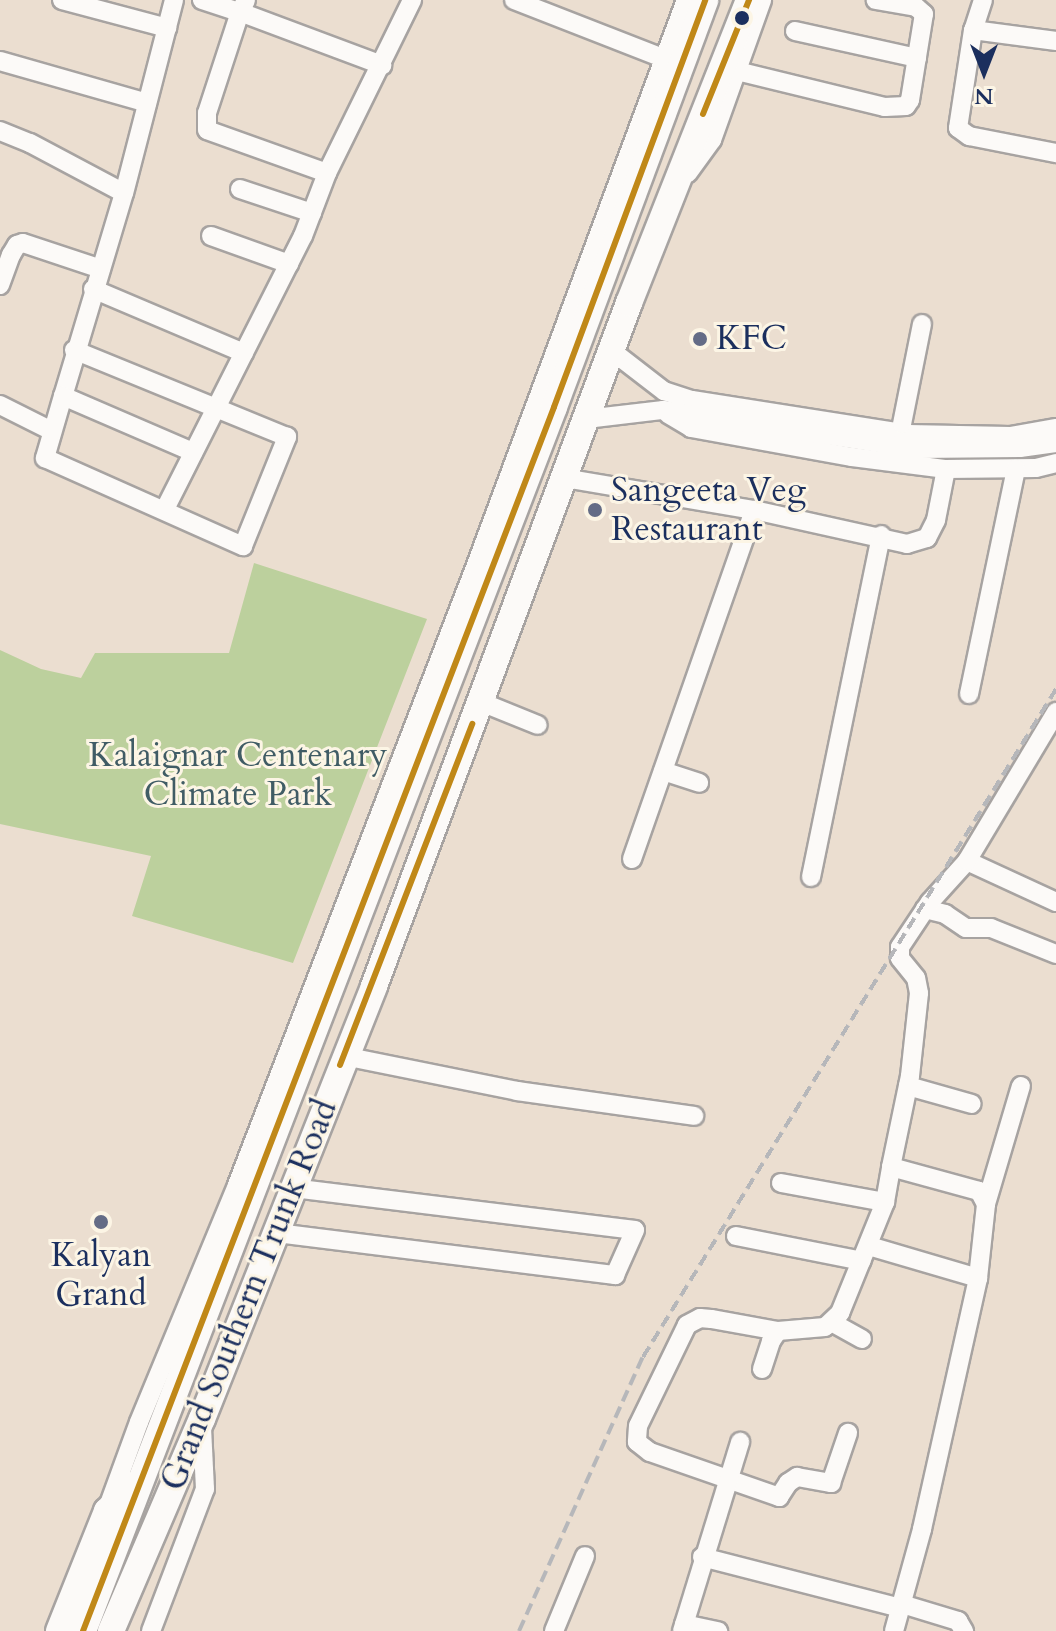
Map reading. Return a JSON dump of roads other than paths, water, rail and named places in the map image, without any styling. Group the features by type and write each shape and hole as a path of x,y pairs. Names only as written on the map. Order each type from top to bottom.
{"highway":[{"name":"Grand Southern Trunk Road","path":"83,1631 554,407 705,0"},
{"path":"670,198 749,0"},
{"name":"Grand Southern Trunk Road","path":"111,1631 277,1233 670,198"},
{"path":"59,1631 107,1511 140,1480"}],"street":[{"path":"62,0 167,28"},
{"path":"74,350 287,437 243,546 45,458 74,350 124,193 174,0"},
{"path":"202,0 243,6 382,65"},
{"path":"165,509 289,264 327,173 412,0"},
{"path":"514,0 663,58"},
{"path":"107,1511 139,1422 237,1185 476,565 686,0"},
{"path":"670,198 712,140 762,0"},
{"path":"737,71 896,109 906,106 910,100 924,14 922,9 876,0"},
{"path":"983,0 973,30 958,113 961,133 1056,153"},
{"path":"243,6 207,113 207,130 327,173"},
{"path":"973,30 1056,41"},
{"path":"795,31 917,58"},
{"path":"0,61 147,103"},
{"path":"0,131 30,143 124,193"},
{"path":"240,189 312,213"},
{"path":"211,236 289,264"},
{"path":"0,285 11,255 17,245 23,243 101,269"},
{"path":"93,289 244,353"},
{"path":"902,424 922,324"},
{"path":"612,351 690,407 917,449 1020,448 1056,443"},
{"path":"664,391 732,395 902,424 973,430 1056,420"},
{"path":"63,396 193,452"},
{"path":"0,405 52,431"},
{"path":"586,419 690,407 908,434 1010,436 1056,428"},
{"path":"663,410 691,428 852,457 946,469 1036,468 1056,463"},
{"path":"1036,468 1056,476"},
{"path":"564,478 754,510 881,535 907,544 927,538 936,520 946,469"},
{"path":"969,694 1016,469"},
{"path":"632,859 754,510"},
{"path":"811,877 881,535"},
{"path":"481,702 538,725"},
{"path":"848,1433 831,1483 797,1477 788,1483 779,1497 641,1447 637,1442 638,1426 687,1325 700,1318 778,1331 818,1329 833,1323 885,1202 908,1086 919,993 916,978 899,955 908,932 967,861 1056,712"},
{"path":"663,771 699,783"},
{"path":"967,861 1056,902"},
{"path":"925,909 945,914 966,928 991,928 1056,954"},
{"path":"344,1056 517,1091 694,1116"},
{"path":"908,1086 972,1104"},
{"path":"894,1631 978,1278 986,1204 1021,1086"},
{"path":"891,1167 979,1191 986,1204"},
{"path":"781,1183 885,1202"},
{"path":"277,1233 615,1275 635,1230 294,1188"},
{"path":"736,1236 865,1254 978,1278"},
{"path":"833,1323 862,1339"},
{"path":"762,1369 771,1341 778,1331"},
{"path":"151,1631 205,1489 202,1419"},
{"path":"718,1631 683,1627 702,1557 740,1442"},
{"path":"554,1631 585,1556"},
{"path":"702,1557 958,1621 964,1631"}],"railway":[{"path":"519,1631 643,1357 1056,689"}],"place":[{"name":"KFC","path":"700,339"},
{"name":"Sangeeta Veg Restaurant","path":"595,510"},
{"name":"Kalyan Grand","path":"101,1222"}],"park label":[{"name":"Kalaignar Centenary Climate Park","path":"238,774"}]}
